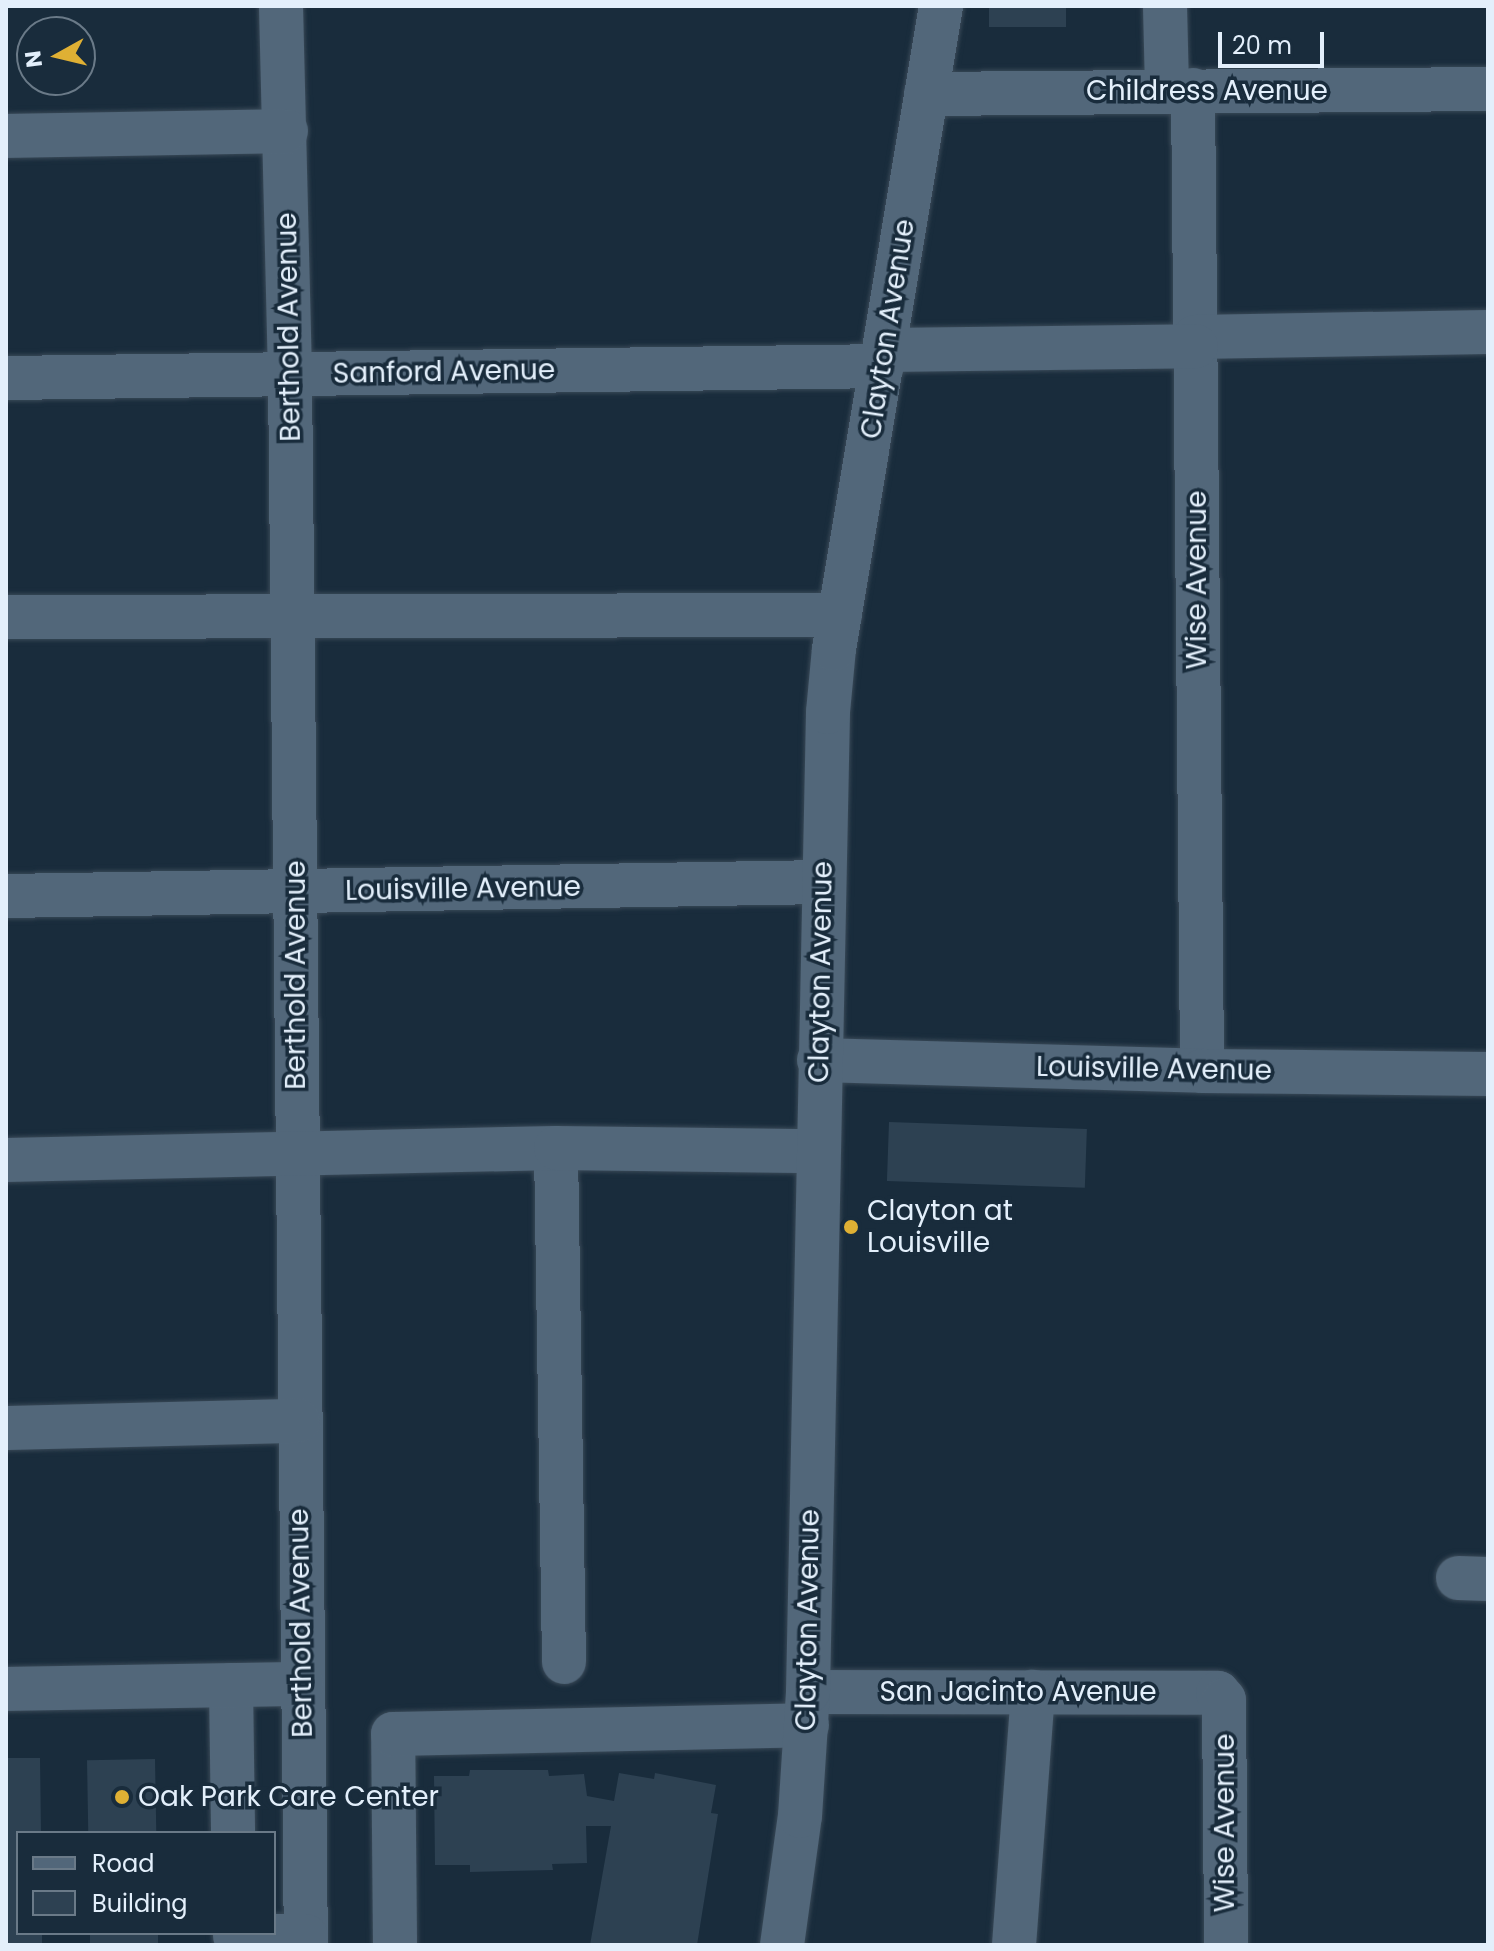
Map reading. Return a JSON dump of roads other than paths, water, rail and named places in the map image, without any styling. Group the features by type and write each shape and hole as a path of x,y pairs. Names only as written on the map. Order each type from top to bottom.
{"street":[{"name":"Berthold Avenue","path":"281,6 290,374 298,1421 306,1941"},
{"name":"Clayton Avenue","path":"782,1945 800,1816 807,1709 828,712 840,615 941,6"},
{"name":"Wise Avenue","path":"1165,6 1180,90 1196,341 1202,1071"},
{"name":"Childress Avenue","path":"926,94 1488,89"},
{"path":"6,136 286,131"},
{"name":"Sanford Avenue","path":"6,378 290,374 883,358 1196,341 1488,332"},
{"path":"6,617 840,615"},
{"name":"Louisville Avenue","path":"6,896 823,882"},
{"name":"Louisville Avenue","path":"819,1060 1202,1071 1488,1074"},
{"path":"556,1148 564,1662"},
{"path":"6,1160 556,1148 818,1151"},
{"path":"6,1428 298,1421"},
{"path":"6,1689 302,1684"},
{"path":"231,1685 233,1831"},
{"name":"San Jacinto Avenue","path":"395,1945 393,1734 1033,1692 1206,1691 1218,1693 1224,1700"},
{"path":"1014,1945 1033,1692"},
{"name":"Wise Avenue","path":"1224,1700 1226,1945"},
{"path":"235,1938 306,1941"}],"place":[{"name":"Clayton at Louisville","path":"851,1227"},
{"name":"Oak Park Care Center","path":"122,1797"}]}
